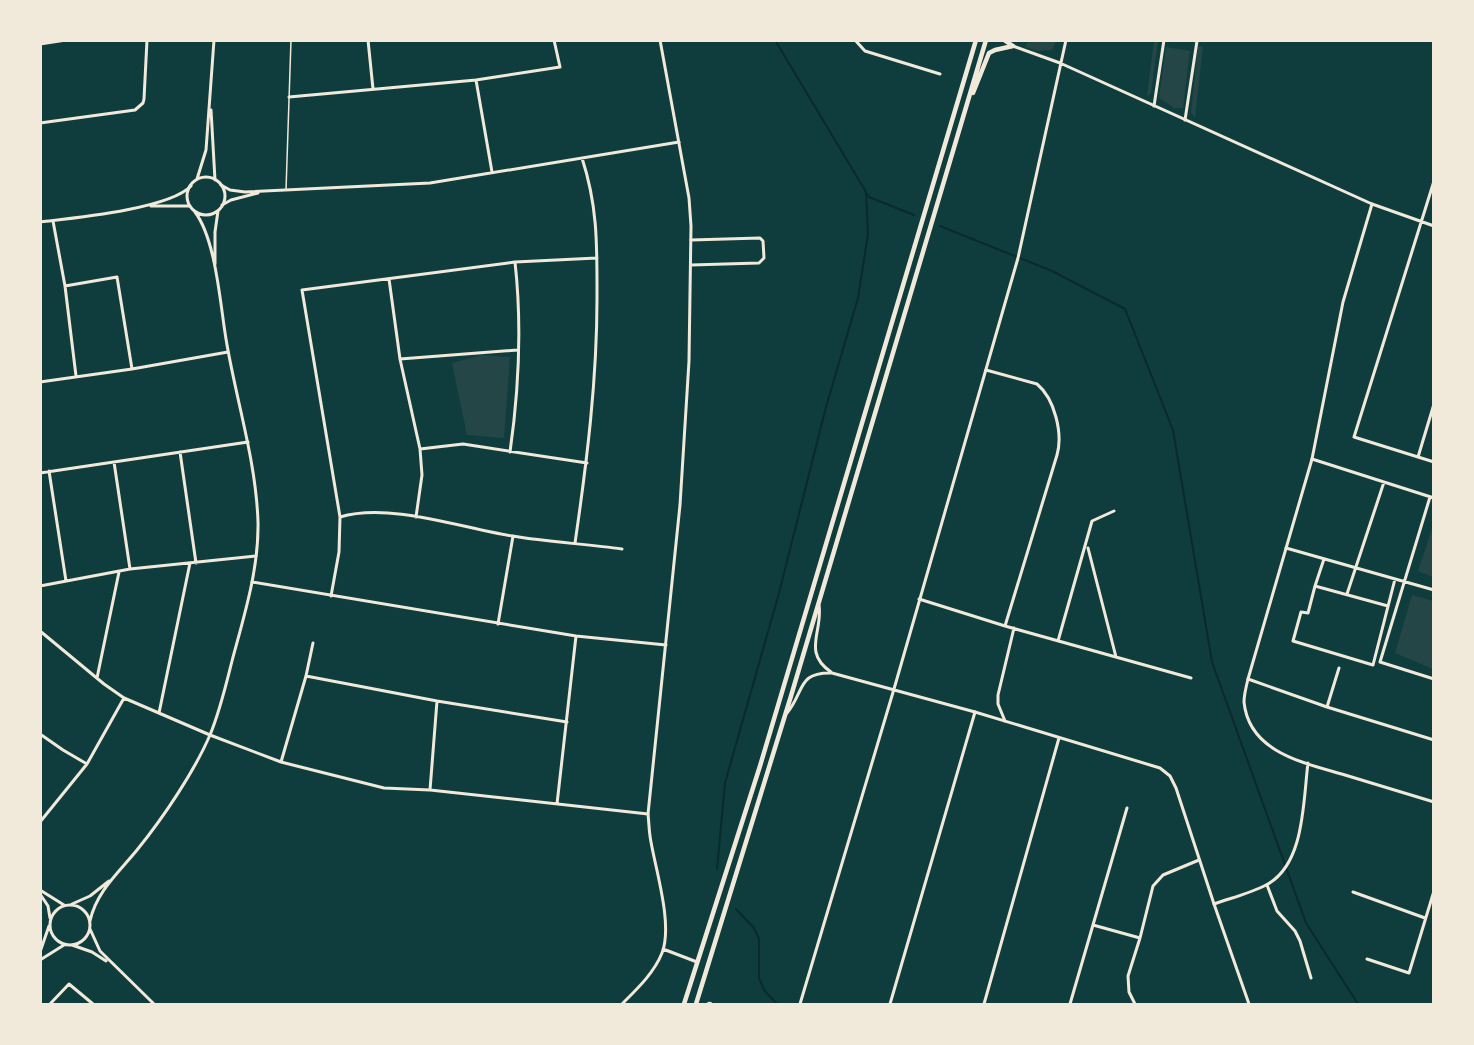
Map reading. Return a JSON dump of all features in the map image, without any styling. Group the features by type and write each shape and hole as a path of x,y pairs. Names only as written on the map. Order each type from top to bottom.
{"main road":[{"path":"684,1005 760,766 976,40"},
{"path":"696,1005 819,604 986,40"},
{"path":"1004,40 1013,46"},
{"path":"963,118 989,54 995,50 1013,46"}],"street":[{"path":"40,44 66,40"},
{"path":"40,123 135,110 144,99 147,40"},
{"path":"40,222 143,206 172,199 191,186 197,179 206,150 214,40"},
{"path":"368,40 373,90"},
{"path":"289,97 476,80 560,67 554,40"},
{"path":"622,1005 643,983 663,949 665,939 663,900 650,840 648,814 680,505 688,382 691,265 689,198 660,40"},
{"path":"855,40 865,51 940,74"},
{"path":"801,1005 1018,258 1066,40"},
{"path":"1154,106 1164,40"},
{"path":"1185,120 1197,41 1190,40"},
{"path":"1013,46 1060,63 1372,204 1434,226"},
{"path":"476,80 492,172"},
{"path":"211,93 215,180"},
{"path":"197,179 215,180 230,190 265,191 430,183 679,142"},
{"path":"575,543 587,463 597,355 595,215 591,186 582,158"},
{"path":"1434,182 1354,437 1434,462"},
{"path":"215,272 214,232 225,195 220,185"},
{"path":"154,1005 113,966 97,947 90,928 90,921 95,905 113,878 138,849 182,787 210,735 232,662 252,582 258,522 248,442 228,352 215,272 206,233 201,220 190,206 187,196 191,186"},
{"path":"222,205 231,200 265,191"},
{"path":"1372,204 1342,302 1312,459 1248,679 1244,700 1254,730 1274,749 1288,757 1434,802"},
{"path":"143,206 190,206"},
{"path":"195,212 210,215 219,210"},
{"path":"53,220 65,286 76,377"},
{"path":"691,240 760,238 763,241 764,258 759,263 691,265"},
{"path":"331,596 339,552 340,517 302,290 515,262 597,258"},
{"path":"510,452 516,411 518,350 519,302 515,262"},
{"path":"65,286 117,277 132,369"},
{"path":"389,279 400,359 420,449 422,475 416,517"},
{"path":"400,359 518,350"},
{"path":"40,382 228,352"},
{"path":"986,370 1037,384 1044,389 1059,426 1060,436 1058,455 1005,626"},
{"path":"1418,457 1434,404"},
{"path":"40,473 248,442"},
{"path":"420,449 463,444 587,463"},
{"path":"180,452 196,563"},
{"path":"1312,459 1432,498 1380,662 1434,679"},
{"path":"114,462 130,568"},
{"path":"49,471 66,581"},
{"path":"1347,594 1384,481"},
{"path":"1058,641 1087,546 1092,521 1114,511"},
{"path":"340,517 364,512 416,517 513,536 622,549"},
{"path":"498,624 513,536"},
{"path":"1087,546 1116,657"},
{"path":"1287,548 1434,590"},
{"path":"40,586 130,568 256,556"},
{"path":"1324,559 1308,613 1301,612 1293,641 1372,665 1395,579"},
{"path":"159,713 190,563"},
{"path":"97,678 120,571"},
{"path":"252,582 576,636 666,645"},
{"path":"1316,586 1388,606"},
{"path":"919,599 1005,626 1191,678"},
{"path":"819,604 815,652 820,663 832,673"},
{"path":"1005,721 998,704 998,695 1014,628"},
{"path":"40,631 124,698 281,762 384,788 430,790 648,814"},
{"path":"557,804 576,636"},
{"path":"281,762 306,676 313,643"},
{"path":"1327,707 1339,668"},
{"path":"785,715 807,679 818,673 832,673 975,712 1154,766 1166,772 1176,788 1249,1005"},
{"path":"306,676 437,701 567,722"},
{"path":"1248,679 1327,707 1434,740"},
{"path":"40,822 87,764 124,698"},
{"path":"430,790 437,701"},
{"path":"890,1005 975,712"},
{"path":"40,734 87,764"},
{"path":"984,1005 1059,738"},
{"path":"1214,904 1267,885 1286,867 1300,832 1308,763"},
{"path":"1070,1005 1127,808"},
{"path":"1135,1005 1129,992 1128,976 1153,886 1163,875 1199,860"},
{"path":"50,918 58,908 90,896 113,878"},
{"path":"1267,885 1277,911 1295,931 1300,941 1311,978"},
{"path":"1367,959 1409,973 1434,891"},
{"path":"40,892 64,905"},
{"path":"40,892 48,906 50,918 40,952"},
{"path":"1353,892 1425,918"},
{"path":"71,904 83,909 90,921"},
{"path":"49,925 53,937 64,945"},
{"path":"1093,925 1140,938"},
{"path":"71,945 84,940 90,928"},
{"path":"40,960 64,945 71,945 92,952 113,966"},
{"path":"663,949 697,962"},
{"path":"50,1005 69,984 93,1005"}],"lane":[{"path":"286,190 291,40"}],"shaded area":[{"path":"1028,40 1056,41 1052,50 1037,51 1025,47"},
{"path":"1154,41 1158,41 1151,93 1147,96"},
{"path":"1198,46 1203,47 1195,118 1191,112"},
{"path":"1166,47 1190,51 1183,108 1174,108 1159,98"},
{"path":"482,355 510,357 504,438 467,435 452,363"},
{"path":"1433,526 1433,577 1418,571"},
{"path":"1412,595 1433,601 1433,669 1395,653"}],"waterway":[{"path":"775,40 869,197 914,215"},
{"path":"717,869 725,783 779,593 826,407 858,298 868,234 866,192"},
{"path":"940,226 1052,271 1125,309 1173,430 1212,662 1306,923 1358,1004"},
{"path":"736,909 754,928 759,939 759,978 764,990 777,1004"}]}
